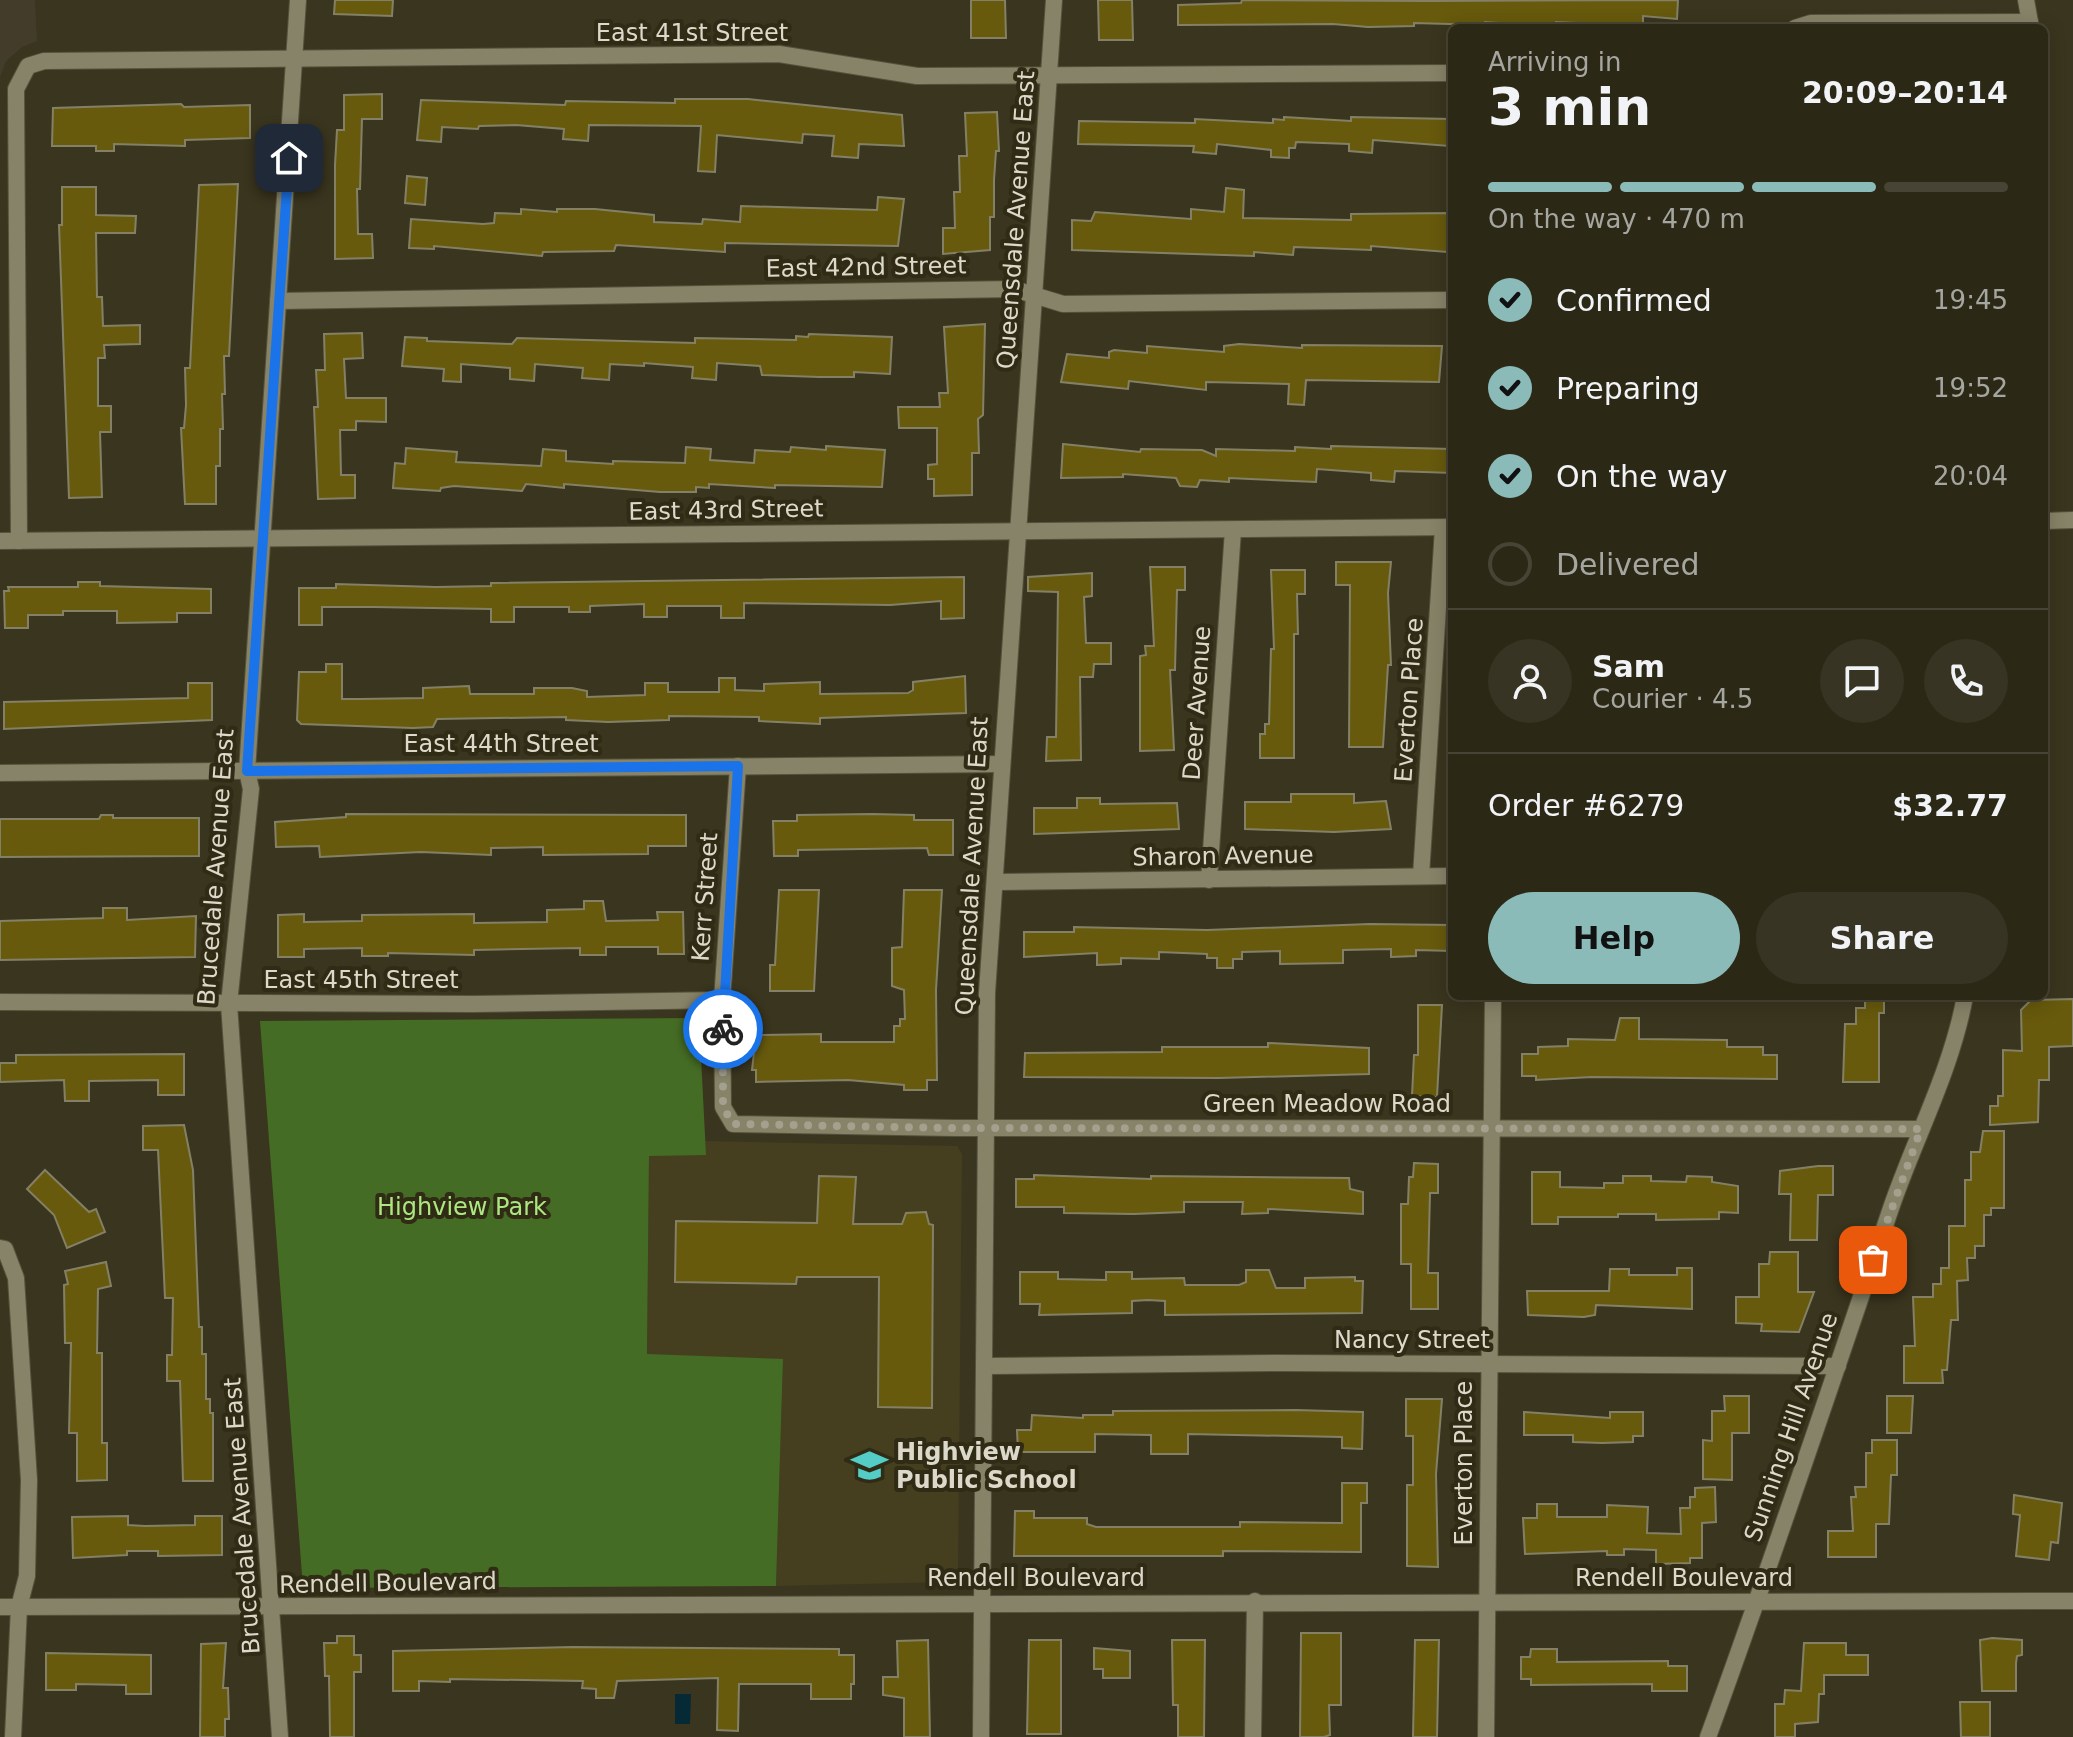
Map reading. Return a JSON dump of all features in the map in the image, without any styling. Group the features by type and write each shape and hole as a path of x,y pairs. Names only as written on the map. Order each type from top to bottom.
{"street":[{"name":"Brucedale Avenue East","path":"280,1737 229,1004 251,789 247,771 298,0"},
{"name":"Queensdale Avenue East","path":"981,1737 983,1437 987,1366 987,993 1054,0"},
{"path":"2026,0 2031,24"},
{"path":"1808,24 1921,24"},
{"name":"East 41st Street","path":"19,541 16,89 27,67 44,61 779,54 917,76 1448,73"},
{"name":"East 42nd Street","path":"278,301 1014,289 1063,304 1448,300"},
{"path":"2048,521 2073,520"},
{"name":"East 43rd Street","path":"0,541 1448,528"},
{"name":"Everton Place","path":"1421,876 1448,528"},
{"name":"Deer Avenue","path":"1209,880 1233,530"},
{"name":"East 44th Street","path":"0,773 1002,764"},
{"name":"Kerr Street","path":"734,1124 723,1107 722,1000 738,766"},
{"name":"Sharon Avenue","path":"995,882 1448,876"},
{"name":"East 45th Street","path":"0,1002 229,1004 722,1000"},
{"name":"Everton Place","path":"1486,1737 1493,1000"},
{"name":"Sunning Hill Avenue","path":"1708,1737 1959,1028 1964,1000"},
{"name":"Green Meadow Road","path":"734,1124 1921,1129"},
{"path":"0,1248 5,1249 16,1278 29,1480 27,1576 19,1607 13,1737"},
{"name":"Nancy Street","path":"987,1366 1838,1366"},
{"path":"1253,1737 1255,1601"},
{"name":"Rendell Boulevard","path":"0,1607 2073,1601"}],"shaded area":[{"path":"0,0 35,0 37,41 22,47 6,61 0,77"},
{"name":"Highview Public School","path":"705,1141 957,1146 962,1154 958,1573 948,1582 776,1586 783,1360 647,1355 649,1155 706,1155"}],"green space":[{"name":"Highview Park","path":"699,1018 706,1155 649,1156 647,1354 783,1359 776,1586 303,1588 260,1021"}],"water":[{"path":"675,1694 691,1694 690,1724 675,1724"}],"building":[{"path":"335,0 393,0 392,16 334,14"},
{"path":"971,0 1005,0 1006,38 971,38"},
{"path":"1098,0 1132,0 1133,40 1099,40"},
{"path":"1242,0 1678,0 1677,19 1643,16 1643,24 1485,22 1368,27 1333,24 1178,25 1178,5 1241,3"},
{"path":"382,94 382,119 362,119 360,189 357,189 358,234 372,234 373,258 335,259 335,165 337,130 344,130 344,95"},
{"path":"675,99 748,99 902,115 904,146 859,144 858,158 832,156 834,136 803,134 802,143 717,135 715,172 698,171 701,126 589,125 588,141 563,139 564,129 516,125 479,126 478,129 442,127 441,142 417,140 421,100 565,105 566,101 675,103"},
{"path":"181,104 184,107 250,105 250,138 185,140 185,146 114,144 114,151 96,151 96,146 52,146 53,108"},
{"path":"997,112 999,151 996,151 994,217 990,217 990,250 943,254 943,228 955,228 954,192 960,192 959,156 967,156 965,113"},
{"path":"1284,117 1351,121 1351,117 1448,119 1448,146 1373,140 1372,153 1349,151 1349,144 1296,142 1295,148 1289,148 1289,158 1271,157 1271,150 1217,144 1216,154 1193,152 1194,146 1078,144 1079,121 1195,123 1195,119 1273,123 1273,119 1284,120"},
{"path":"407,176 427,178 425,205 405,203"},
{"path":"238,184 229,356 224,356 225,394 222,394 220,466 216,466 216,504 185,504 181,428 184,428 186,405 185,368 190,368 199,185"},
{"path":"62,187 96,187 96,215 136,216 135,233 96,233 97,297 102,297 103,326 140,325 140,344 104,345 105,358 98,358 98,406 111,406 111,432 100,432 102,497 69,498 59,225 62,225"},
{"path":"1226,188 1244,190 1243,218 1351,220 1351,214 1448,213 1447,252 1371,246 1371,250 1294,247 1293,255 1254,252 1254,256 1072,250 1072,220 1091,221 1095,212 1191,219 1191,209 1224,212"},
{"path":"878,197 904,199 898,246 725,243 725,252 616,245 614,251 543,252 542,256 434,246 434,249 409,248 411,219 483,224 494,223 495,213 521,214 521,209 557,212 557,209 595,209 654,215 654,222 702,224 703,219 740,222 741,206 877,210"},
{"path":"985,324 983,415 978,419 979,453 972,453 972,495 934,496 934,479 928,479 928,465 937,464 937,428 899,428 898,407 940,407 939,393 948,393 944,327"},
{"path":"362,333 363,358 344,359 346,398 386,398 386,422 356,421 356,430 340,430 341,475 355,475 355,498 318,499 314,407 318,407 316,370 325,370 324,334"},
{"path":"809,334 892,337 890,374 854,372 854,377 762,375 760,366 717,363 716,380 692,378 693,367 644,363 644,366 610,364 609,380 582,378 583,368 535,364 534,381 510,379 510,368 461,364 461,382 443,381 444,369 402,366 405,337 427,338 427,341 512,344 517,338 695,343 695,338 796,340 796,336 808,337"},
{"path":"1302,345 1442,346 1439,382 1306,380 1304,405 1288,404 1289,384 1206,382 1206,390 1129,381 1128,389 1061,382 1067,354 1109,358 1109,352 1114,350 1147,353 1147,346 1224,352 1224,346 1302,348"},
{"path":"1063,444 1140,452 1141,449 1202,450 1216,456 1216,449 1295,451 1295,447 1331,449 1331,446 1448,449 1448,473 1395,471 1394,482 1371,480 1371,473 1317,469 1316,482 1229,478 1229,482 1200,480 1197,487 1180,486 1176,478 1123,474 1123,477 1061,478"},
{"path":"826,446 885,450 882,487 775,485 775,488 709,484 709,488 696,487 696,492 564,484 564,488 526,484 522,491 454,486 441,488 440,491 393,488 395,463 405,464 406,448 457,452 456,462 541,466 543,449 566,451 566,461 685,463 686,447 711,449 710,460 754,463 755,450 790,452 791,447 826,450"},
{"path":"1336,562 1391,562 1388,593 1391,665 1388,665 1383,747 1349,747 1350,585 1336,585"},
{"path":"1150,567 1185,567 1185,590 1177,590 1175,670 1170,670 1174,750 1140,751 1140,656 1146,655 1145,646 1154,646"},
{"path":"1271,570 1305,570 1305,594 1297,594 1298,634 1294,634 1294,758 1260,758 1260,734 1265,734 1265,724 1269,724 1271,649 1274,649"},
{"path":"1092,573 1092,596 1084,597 1086,643 1111,643 1111,664 1094,664 1093,677 1080,677 1081,760 1046,761 1047,737 1056,737 1058,592 1028,591 1028,577"},
{"path":"964,577 964,618 941,619 941,601 890,605 744,603 744,618 721,618 721,606 667,606 667,617 644,617 644,604 590,606 590,612 569,612 569,607 514,607 514,622 491,622 491,609 322,607 322,625 299,625 299,588 336,588 336,584 436,587 491,586 491,583"},
{"path":"78,582 100,582 100,586 211,589 211,613 177,613 177,622 117,623 117,611 63,611 63,615 28,615 28,628 5,628 4,591 9,591 8,587 78,587"},
{"path":"326,664 342,664 342,699 423,698 423,688 469,686 470,694 534,694 534,688 572,688 587,691 587,697 645,695 645,683 668,683 668,692 719,692 719,678 735,678 735,690 764,691 764,684 820,682 820,694 908,693 913,690 913,682 965,676 966,713 820,718 820,724 759,721 759,717 669,716 669,720 608,722 566,720 566,717 437,719 433,727 413,728 301,724 297,720 299,672 326,672"},
{"path":"188,683 212,683 212,720 4,729 4,702 188,698"},
{"path":"1291,794 1354,794 1354,803 1386,801 1391,829 1334,832 1245,829 1245,802 1291,802"},
{"path":"1077,798 1100,798 1100,804 1177,803 1179,829 1034,834 1034,808 1077,808"},
{"path":"346,814 686,815 686,846 648,846 648,854 543,855 543,847 491,848 491,855 421,852 320,857 319,846 276,847 275,822 346,817"},
{"path":"101,815 113,815 113,818 199,818 199,856 0,857 0,819 99,819"},
{"path":"797,815 914,815 914,820 953,820 953,855 929,855 927,848 798,850 798,856 774,856 773,821 797,821"},
{"path":"779,890 819,890 814,991 770,991 770,965 775,965"},
{"path":"904,890 942,890 936,990 937,1080 927,1080 927,1090 904,1090 904,1085 848,1080 756,1082 756,1070 752,1070 756,1035 821,1034 821,1042 894,1042 894,1026 900,1026 900,1019 905,1019 904,990 892,986 892,948 902,947"},
{"path":"584,901 603,901 606,921 658,920 657,912 683,912 684,954 658,954 658,947 606,947 606,955 580,955 580,948 474,950 474,955 388,953 388,956 362,956 362,948 304,949 304,957 278,957 278,915 304,914 304,922 362,921 362,915 474,914 474,923 547,922 547,910 584,909"},
{"path":"103,908 127,908 127,920 196,916 195,957 0,960 0,921 103,918"},
{"path":"1370,924 1448,925 1448,951 1416,950 1416,956 1391,957 1391,949 1343,950 1343,963 1280,964 1280,951 1242,952 1242,959 1233,959 1233,968 1217,968 1217,958 1207,958 1207,954 1159,952 1159,959 1121,958 1121,964 1097,965 1097,953 1024,957 1024,932 1074,932 1074,927 1207,930"},
{"path":"2073,999 2073,1046 2049,1047 2049,1080 2039,1080 2038,1122 1990,1125 1990,1106 1998,1106 1998,1096 2003,1096 2003,1050 2022,1051 2021,1010 2031,1000"},
{"path":"1865,1000 1884,1000 1884,1013 1879,1013 1879,1082 1843,1082 1845,1024 1856,1024 1856,1008 1865,1008"},
{"path":"1418,1005 1442,1005 1437,1097 1412,1096 1414,1055 1418,1055"},
{"path":"1620,1018 1639,1018 1639,1039 1727,1040 1727,1047 1763,1047 1763,1055 1777,1055 1777,1079 1592,1077 1536,1080 1536,1076 1522,1076 1522,1054 1538,1054 1538,1047 1568,1046 1568,1039 1615,1040"},
{"path":"1268,1043 1369,1048 1369,1074 1219,1078 1024,1077 1025,1053 1162,1052 1162,1047 1268,1047"},
{"path":"184,1054 184,1095 158,1095 158,1080 89,1081 89,1101 65,1101 64,1080 0,1082 0,1063 16,1063 16,1055"},
{"path":"184,1125 193,1170 199,1327 202,1327 202,1354 206,1354 206,1399 210,1399 210,1413 213,1413 213,1481 183,1481 180,1381 167,1381 167,1355 172,1355 173,1298 165,1298 158,1150 143,1150 143,1126"},
{"path":"1983,1131 2004,1131 2004,1208 1991,1208 1991,1215 1984,1215 1984,1246 1975,1246 1975,1258 1967,1258 1968,1280 1957,1281 1958,1320 1951,1320 1947,1370 1942,1370 1943,1383 1904,1383 1904,1346 1915,1346 1913,1297 1933,1297 1933,1284 1941,1284 1941,1268 1949,1268 1949,1226 1965,1226 1965,1180 1971,1180 1971,1152 1980,1152"},
{"path":"1414,1163 1438,1164 1438,1193 1430,1193 1428,1273 1438,1273 1438,1309 1411,1309 1411,1264 1401,1264 1401,1204 1408,1204 1409,1177 1413,1177"},
{"path":"1833,1166 1833,1195 1818,1195 1817,1240 1790,1240 1791,1194 1779,1194 1780,1171"},
{"path":"45,1170 89,1212 96,1209 105,1232 67,1248 54,1215 27,1189"},
{"path":"1532,1172 1560,1172 1560,1187 1604,1188 1604,1183 1623,1183 1623,1176 1651,1176 1651,1181 1686,1182 1687,1176 1712,1177 1712,1182 1738,1186 1738,1213 1719,1212 1719,1219 1656,1220 1656,1214 1558,1217 1558,1224 1532,1224"},
{"path":"1034,1175 1151,1179 1151,1176 1349,1178 1350,1189 1363,1192 1363,1214 1268,1209 1268,1213 1242,1214 1243,1202 1184,1202 1184,1212 1134,1214 1064,1213 1064,1207 1016,1207 1016,1179 1034,1179"},
{"path":"819,1176 856,1177 853,1224 902,1224 906,1213 926,1212 929,1224 933,1225 932,1408 878,1407 879,1277 797,1277 796,1284 675,1282 676,1221 817,1223"},
{"path":"1770,1252 1798,1252 1798,1292 1814,1292 1799,1332 1761,1331 1762,1324 1736,1323 1736,1297 1759,1297 1759,1264 1769,1264"},
{"path":"106,1262 111,1286 98,1289 97,1353 102,1353 102,1443 107,1443 107,1480 77,1481 77,1433 69,1433 71,1343 65,1343 64,1285 68,1284 65,1271"},
{"path":"1677,1268 1692,1268 1692,1309 1596,1305 1595,1315 1584,1317 1528,1315 1527,1291 1609,1291 1610,1269 1629,1269 1629,1275 1677,1275"},
{"path":"1246,1270 1269,1270 1276,1288 1305,1288 1305,1278 1355,1277 1355,1281 1363,1281 1362,1313 1165,1315 1165,1301 1148,1300 1132,1301 1132,1313 1039,1315 1040,1304 1020,1304 1020,1272 1058,1272 1058,1279 1106,1280 1106,1272 1132,1272 1132,1279 1184,1278 1185,1285 1239,1285 1246,1282"},
{"path":"1724,1396 1749,1396 1749,1433 1732,1433 1732,1480 1703,1479 1703,1440 1712,1441 1712,1411 1725,1411"},
{"path":"1887,1396 1913,1396 1911,1433 1887,1433"},
{"path":"1406,1399 1442,1399 1436,1474 1438,1567 1407,1566 1407,1485 1413,1485 1413,1436 1406,1436"},
{"path":"1113,1411 1363,1412 1362,1449 1342,1448 1342,1437 1188,1434 1188,1454 1151,1454 1151,1435 1095,1434 1095,1452 1018,1452 1017,1430 1031,1430 1032,1415 1083,1418 1083,1415 1113,1415"},
{"path":"1524,1412 1610,1418 1610,1412 1643,1412 1643,1436 1633,1436 1633,1442 1602,1443 1573,1442 1573,1435 1524,1435"},
{"path":"1872,1440 1897,1440 1897,1475 1891,1475 1889,1524 1876,1524 1876,1557 1828,1557 1828,1531 1853,1531 1851,1497 1856,1497 1855,1487 1866,1487 1866,1453 1872,1453"},
{"path":"1342,1483 1367,1483 1367,1503 1361,1503 1361,1552 1223,1551 1223,1556 1014,1556 1015,1511 1034,1511 1034,1518 1087,1518 1087,1524 1096,1527 1240,1527 1240,1522 1342,1523"},
{"path":"1715,1487 1716,1522 1702,1523 1702,1558 1690,1558 1690,1563 1656,1564 1656,1550 1624,1549 1624,1555 1607,1555 1607,1551 1525,1554 1523,1518 1537,1518 1537,1504 1557,1504 1557,1517 1607,1517 1607,1505 1648,1507 1647,1533 1681,1534 1680,1508 1690,1508 1690,1497 1695,1497 1695,1488"},
{"path":"2014,1495 2062,1503 2058,1543 2051,1542 2049,1560 2016,1556 2020,1515 2013,1514"},
{"path":"128,1516 128,1525 145,1526 195,1525 195,1516 222,1516 222,1555 158,1556 158,1551 127,1551 127,1555 73,1558 72,1517"},
{"path":"1301,1633 1341,1633 1341,1705 1329,1705 1330,1735 1324,1737 1300,1737"},
{"path":"337,1636 354,1636 354,1655 361,1655 361,1672 354,1672 354,1737 330,1737 329,1676 325,1676 324,1643 337,1643"},
{"path":"928,1640 930,1737 904,1737 904,1698 883,1695 883,1677 898,1677 897,1641"},
{"path":"1029,1640 1061,1640 1061,1734 1027,1734"},
{"path":"1172,1640 1205,1640 1204,1737 1178,1737 1178,1705 1173,1705"},
{"path":"1415,1640 1439,1640 1437,1737 1413,1737"},
{"path":"1980,1640 2022,1640 2022,1655 2017,1656 2016,1663 2016,1691 1982,1691"},
{"path":"226,1643 223,1688 228,1688 229,1719 225,1719 225,1737 200,1737 201,1644"},
{"path":"1804,1643 1846,1643 1846,1655 1868,1655 1868,1675 1824,1675 1824,1694 1819,1694 1818,1722 1795,1724 1795,1737 1775,1737 1775,1704 1784,1704 1785,1690 1801,1691"},
{"path":"572,1647 839,1649 839,1655 854,1655 854,1684 851,1684 851,1699 811,1699 811,1684 739,1684 738,1731 717,1730 718,1678 617,1681 614,1698 596,1698 596,1689 582,1688 583,1681 450,1679 450,1682 419,1681 419,1691 393,1691 393,1651"},
{"path":"1094,1648 1130,1651 1130,1678 1103,1678 1103,1669 1094,1669"},
{"path":"1531,1649 1557,1649 1557,1662 1668,1661 1668,1666 1687,1666 1687,1691 1652,1691 1652,1684 1531,1685 1531,1679 1521,1679 1521,1657 1530,1657"},
{"path":"46,1653 151,1655 151,1694 126,1694 126,1685 76,1684 76,1690 46,1690"},
{"path":"1960,1702 1990,1702 1990,1737 1961,1737"}],"way so far":[{"path":"723,1029 723,1107 733,1124 1179,1129 1921,1129 1873,1260"}],"place":[{"name":"Highview Public School","path":"870,1466"}],"route":[{"path":"289,158 247,771 738,766 722,1000 723,1029"}]}
